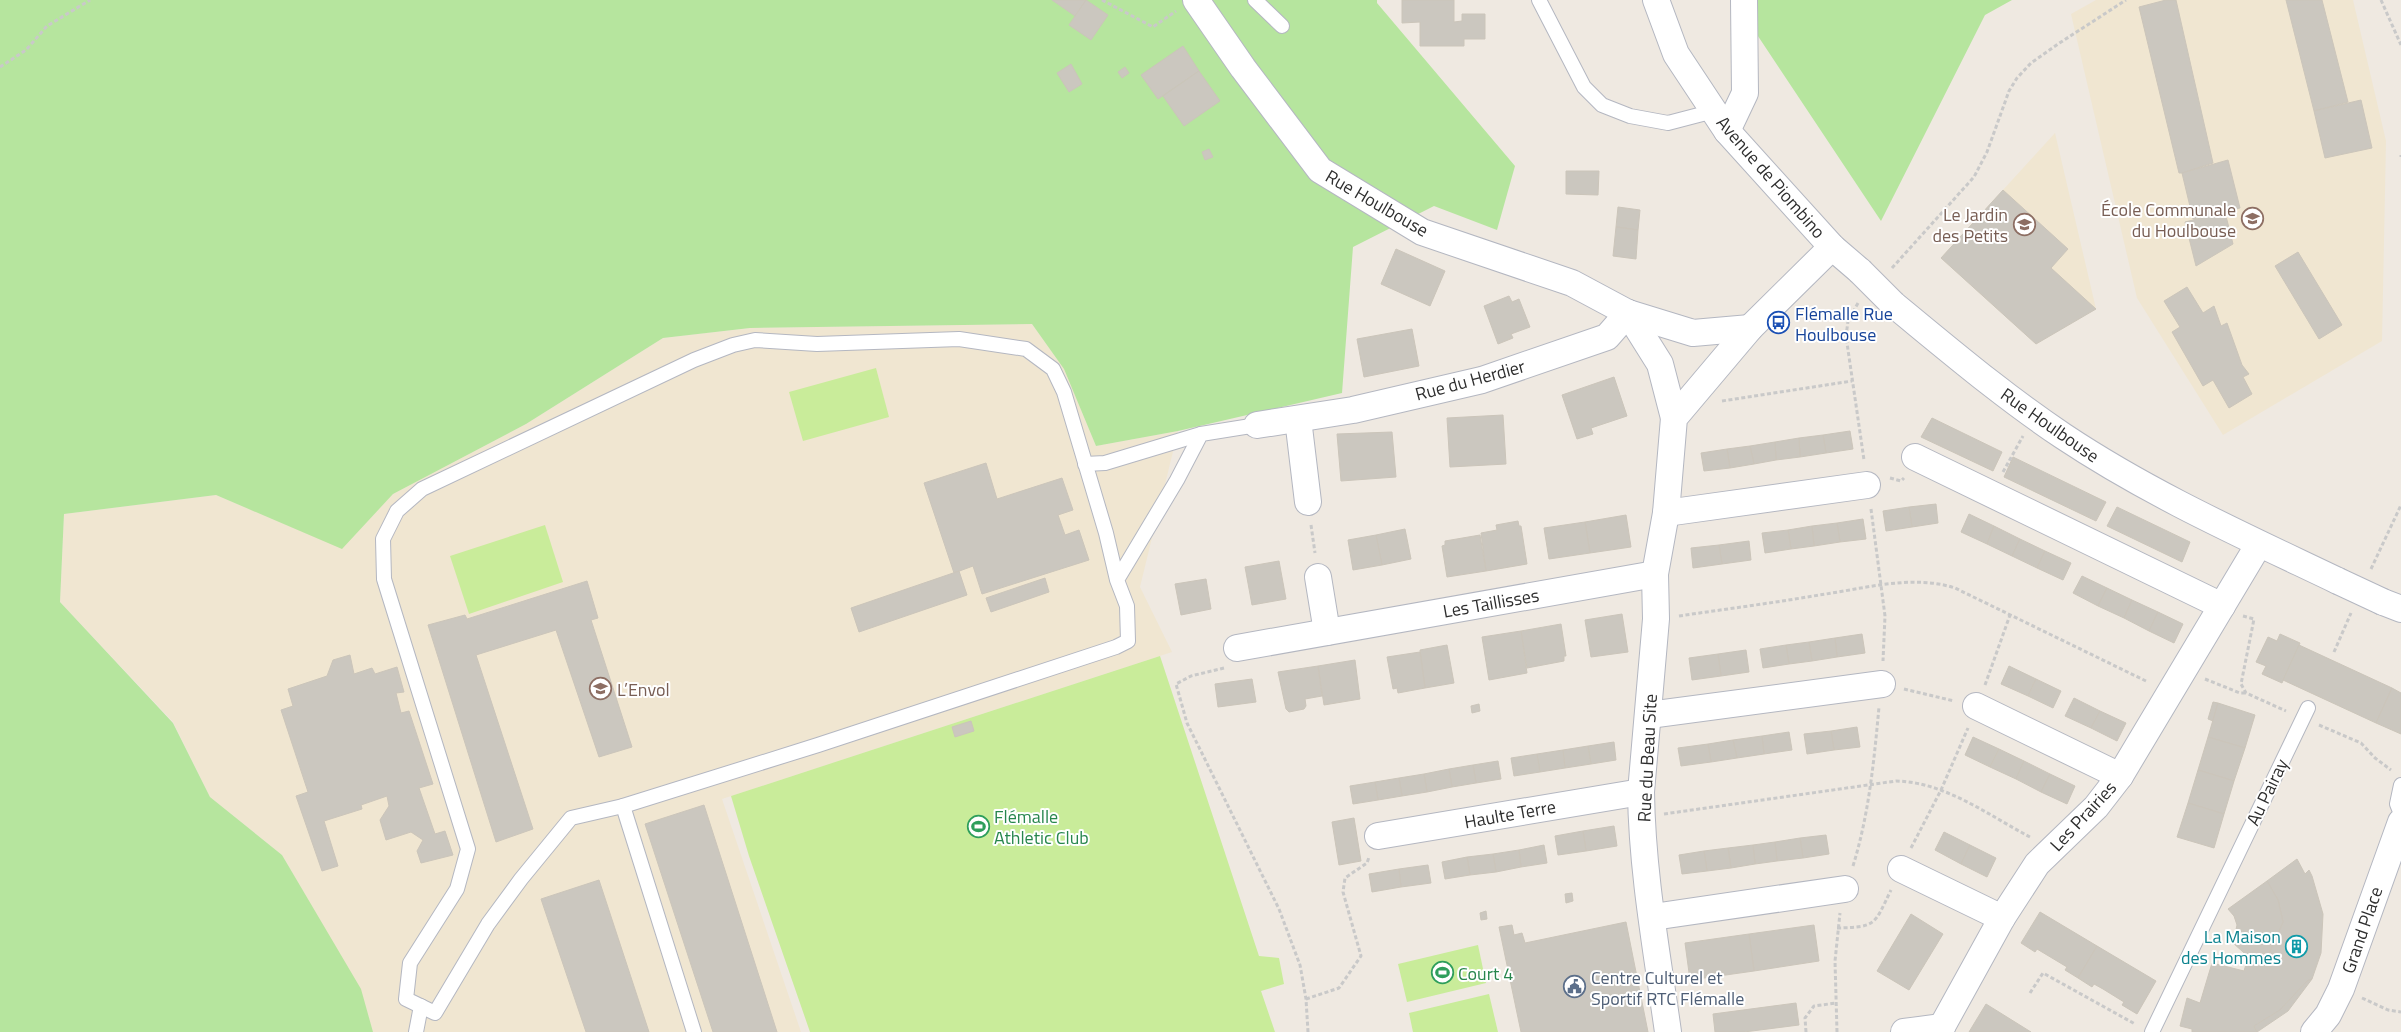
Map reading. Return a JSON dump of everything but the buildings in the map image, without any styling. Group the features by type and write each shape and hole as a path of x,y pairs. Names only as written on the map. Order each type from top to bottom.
{"street":[{"name":"Avenue de Piombino","path":"1656,0 1676,54 1721,121 1832,247"},
{"path":"1721,121 1745,93 1744,0"},
{"name":"Rue Houlbouse","path":"1190,3 1243,68 1320,170 1422,232 1572,284 1628,313 1693,333 1750,328"},
{"name":"Rue Houlbouse","path":"1832,247 1873,273 1893,304 1978,374 2063,436 2154,491 2259,544 2392,606"},
{"path":"1679,412 1750,328 1832,247"},
{"path":"1628,313 1660,364 1679,412 1666,513 1877,481"},
{"name":"Rue du Herdier","path":"1257,425 1353,410 1482,380 1607,337 1628,313"},
{"path":"1298,419 1308,502"},
{"path":"1915,457 2222,606"},
{"name":"Rue du Beau Site","path":"1666,513 1655,574 1656,619 1641,804 1668,1032"},
{"name":"Les Prairies","path":"1904,1032 1941,1030 2002,918 2038,864 2096,806 2120,776 2259,544"},
{"name":"Les Taillisses","path":"1230,658 1327,632 1655,574"},
{"path":"1318,577 1327,632"},
{"path":"1649,715 1882,684"},
{"path":"1976,706 2120,776"},
{"name":"Haulte Terre","path":"1378,836 1641,804"},
{"name":"Grand Place","path":"2314,1032 2328,1015 2341,989 2401,822"},
{"path":"1901,869 2002,918"},
{"path":"1653,917 1845,889"}],"lane":[{"path":"1255,0 1282,26"},
{"path":"1539,0 1584,87 1602,105 1630,116 1668,123 1721,121"},
{"path":"959,339 1026,349 1053,369 1064,392 1085,464 1127,606 1128,641 1116,647 818,745 623,806 571,818 521,879 488,924 435,1014 406,999 410,963 457,890 468,849 384,579 383,539 397,511 422,489 694,360 733,345 755,340 817,344 959,339"},
{"path":"1085,464 1105,463 1200,434 1257,425"},
{"path":"1118,580 1177,480 1200,434"},
{"name":"Au Pairay","path":"2146,1030 2226,877 2306,713"},
{"path":"2399,779 2397,804 2401,814"},
{"path":"623,806 694,1032"},
{"path":"416,1032 421,1006"}],"path":[{"path":"0,67 26,50 47,26 90,0"},
{"path":"1102,0 1153,27 1190,3"},
{"path":"1873,273 1974,178 1987,152 2009,91 2017,78 2031,63 2126,0"},
{"path":"2381,0 2401,45"},
{"path":"1679,412 1852,382"},
{"path":"1992,495 2035,416"},
{"path":"1877,481 1901,481 1915,457"},
{"path":"1308,502 1318,577"},
{"path":"1656,619 1918,581 1939,583 1955,588 2170,693"},
{"path":"2222,606 2254,619 2241,684 2246,693"},
{"path":"1838,928 1864,927 1877,920 1942,790 2010,616"},
{"path":"1230,658 1176,684 1187,723 1279,909 1300,965 1306,999 1308,1032"},
{"path":"2183,670 2240,693 2246,693 2306,713 2361,743 2399,779"},
{"path":"1882,684 1976,706"},
{"path":"1641,804 1910,781 1942,790 2053,849"},
{"path":"1306,999 1339,988 1362,956 1353,932 1343,892 1345,878 1367,863 1378,836"},
{"path":"2030,993 2043,973 2146,1030"},
{"path":"2341,989 2388,1010 2401,1012"},
{"path":"1806,1032 1805,1018 1808,1012 1820,1004 1836,1003"}],"shaded area":[{"name":"École Communale du Houlbouse","path":"2096,0 2353,0 2386,141 2382,341 2223,435 2137,298 2071,14"},
{"name":"Le Jardin des Petits","path":"2055,133 2096,309 2036,344 1941,258"},
{"name":"L’Envol","path":"1032,324 1064,369 1096,446 1178,431 1140,587 1172,652 722,799 801,1032 373,1032 360,989 282,855 210,797 173,722 60,602 64,514 216,495 342,548 393,494 526,424 663,338 750,328"}],"green space":[{"path":"0,0 1377,0 1377,3 1515,166 1497,230 1434,206 1353,247 1342,393 1178,431 1096,446 1064,369 1032,324 750,328 663,338 526,424 393,494 342,549 216,495 64,514 60,602 173,723 210,797 282,855 361,989 373,1032 0,1032"},
{"path":"1734,0 2012,0 1985,15 1881,221"},
{"path":"876,368 889,417 803,441 789,392"},
{"path":"545,525 563,582 469,614 450,556"},
{"name":"Flémalle Athletic Club","path":"1160,656 1259,956 1279,958 1284,984 1261,991 1275,1032 810,1032 749,856 731,796"},
{"name":"Court 4","path":"1478,945 1486,983 1407,1002 1398,964"},
{"path":"1489,994 1498,1032 1413,1032 1409,1013"}],"place":[{"name":"École Communale du Houlbouse","path":"2252,219"},
{"name":"Le Jardin des Petits","path":"2024,224"},
{"name":"Flémalle Rue Houlbouse","path":"1779,323"},
{"name":"L’Envol","path":"601,689"},
{"name":"Flémalle Athletic Club","path":"978,826"},
{"name":"La Maison des Hommes","path":"2297,946"},
{"name":"Court 4","path":"1442,973"},
{"name":"Centre Culturel et Sportif RTC Flémalle","path":"1575,987"}]}
